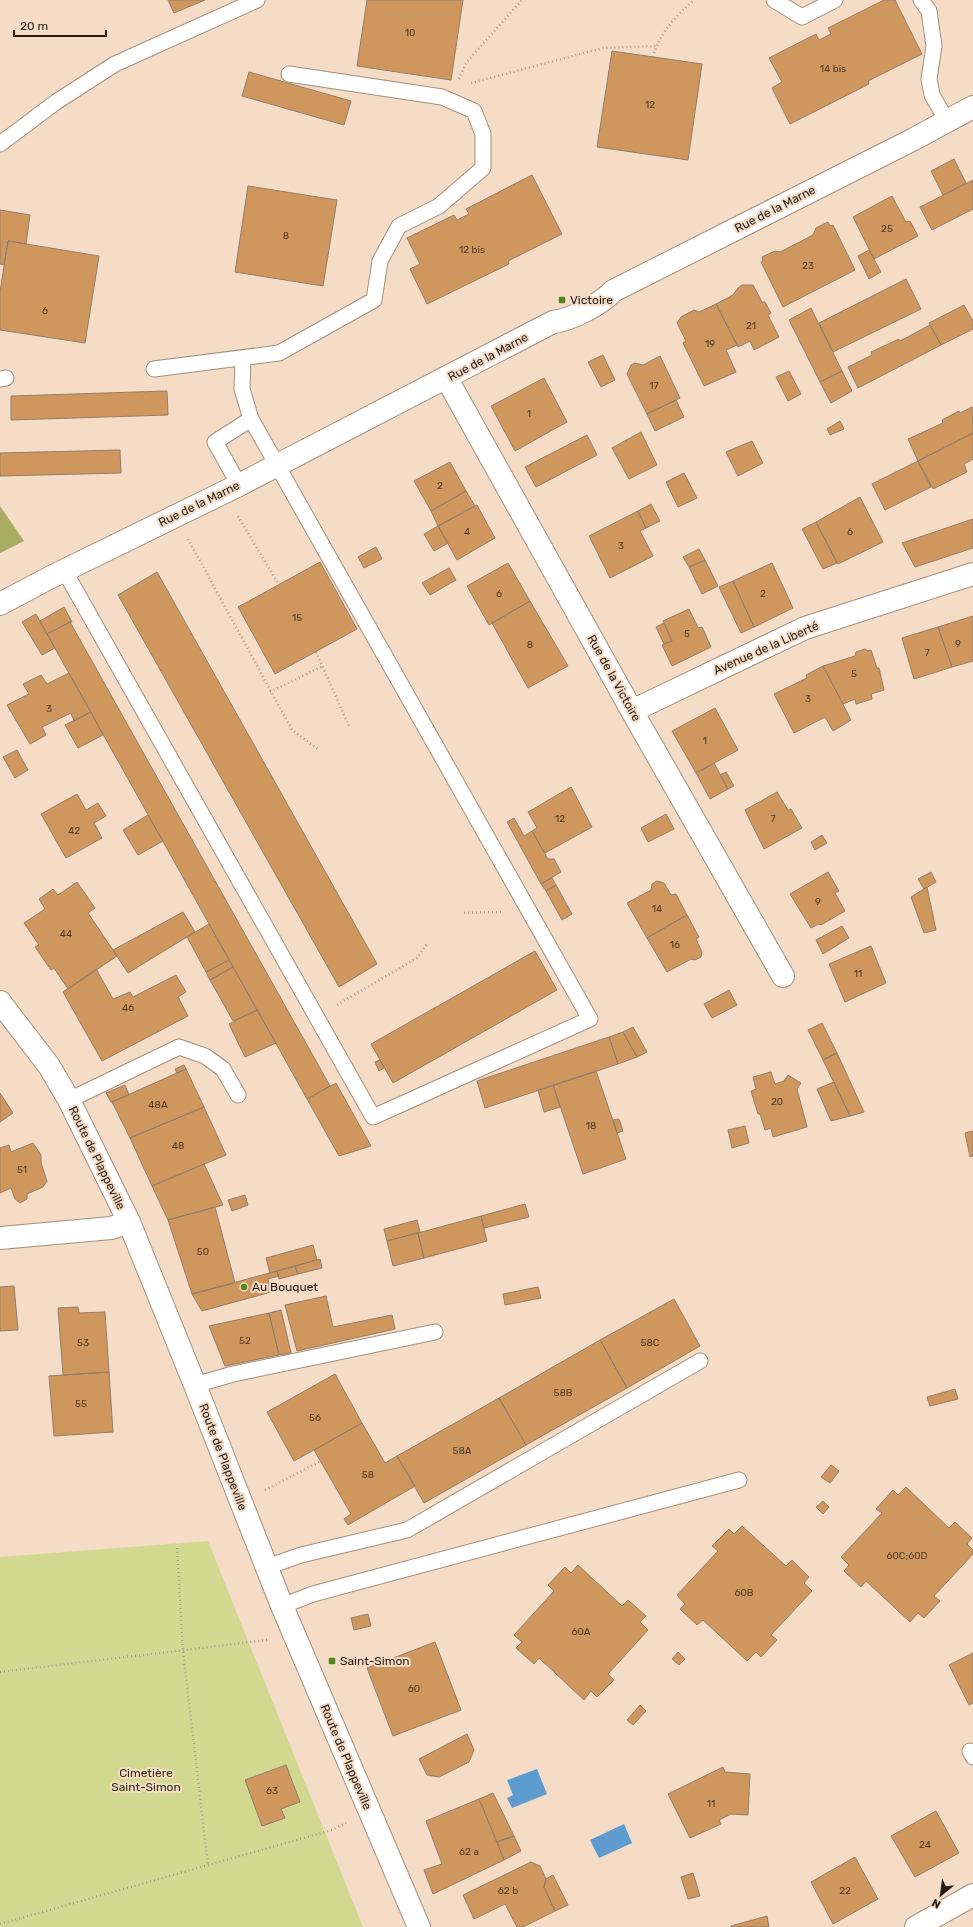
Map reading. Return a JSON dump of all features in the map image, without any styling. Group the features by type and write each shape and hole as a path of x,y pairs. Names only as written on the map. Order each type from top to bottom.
{"street":[{"name":"Rue de la Marne","path":"0,604 64,570 232,488 447,379 554,322 562,321 606,299 612,291 914,139 973,107"},
{"name":"Rue de la Victoire","path":"447,379 632,711 783,976"},
{"name":"Avenue de la Liberté","path":"632,711 805,628 973,574"},
{"name":"Route de Plappeville","path":"0,1002 44,1060 69,1100 129,1222 282,1606 419,1927"},
{"path":"0,1238 111,1228 129,1222"},
{"path":"916,1927 973,1894"}],"lane":[{"path":"0,144 56,102 115,64 257,0"},
{"path":"774,0 802,17 835,0"},
{"path":"921,0 929,11 934,46 929,79 932,95 947,121"},
{"path":"154,369 280,353 374,300 380,261 399,226 439,206 483,168 483,134 474,111 442,97 289,74"},
{"path":"64,570 373,1117 590,1019 251,419 242,389 243,358"},
{"path":"232,488 215,442 251,419"},
{"path":"69,1100 179,1047 205,1056 223,1069 238,1095"},
{"path":"195,1385 233,1374 435,1332"},
{"path":"267,1567 301,1555 407,1530 700,1361"},
{"path":"282,1606 321,1592 739,1480"}],"path":[{"path":"455,87 466,62 522,0"},
{"path":"653,57 656,46 664,30 694,0"},
{"path":"442,97 455,87 603,48 656,46"},
{"path":"232,488 279,584"},
{"path":"175,516 292,730 318,749"},
{"path":"316,652 350,726"},
{"path":"270,692 322,666"},
{"path":"464,912 529,911"},
{"path":"316,1017 417,958 427,944"},
{"path":"239,1498 271,1488 321,1461"},
{"path":"177,1548 183,1651 208,1865"},
{"path":"0,1672 263,1641 293,1632"},
{"path":"0,1924 332,1830 369,1811"}],"green space":[{"path":"0,506 24,541 0,553"},
{"name":"Cimetière Saint-Simon","path":"208,1541 363,1927 0,1927 0,1557"}],"water":[{"path":"537,1769 547,1794 512,1808 507,1798 513,1795 507,1780"},
{"path":"624,1824 632,1843 599,1858 590,1840"}],"building":[{"path":"168,0 205,0 174,13"},
{"path":"367,0 463,0 451,80 357,66"},
{"path":"884,0 895,0 922,54 868,81 869,84 790,124 772,88 782,82 769,58 816,34 819,40 831,34 828,28"},
{"path":"612,51 702,64 688,160 597,147"},
{"path":"249,72 351,101 344,125 242,96"},
{"path":"954,159 966,183 943,195 931,171"},
{"path":"532,175 562,234 508,261 509,264 427,304 410,269 420,264 407,238 454,215 457,220 469,214 466,209"},
{"path":"973,180 973,209 932,230 920,207"},
{"path":"248,186 337,200 323,286 235,272"},
{"path":"892,196 906,222 910,221 918,236 874,259 853,217"},
{"path":"0,210 30,215 26,244 8,241 4,265 0,264"},
{"path":"828,222 830,226 833,225 855,270 783,307 761,262 763,261 762,257 775,251 780,252 813,235 816,228"},
{"path":"8,241 99,256 85,343 0,330 0,292"},
{"path":"869,250 881,272 869,279 858,256"},
{"path":"906,279 921,309 833,352 819,323"},
{"path":"742,285 753,285 762,302 765,302 771,313 768,315 779,337 754,350 750,341 738,347 716,304 733,295"},
{"path":"716,304 737,345 726,350 736,372 704,386 683,343 686,341 677,323 681,317 694,310 699,312"},
{"path":"964,305 973,321 973,329 941,345 929,323"},
{"path":"811,308 842,371 820,382 789,320"},
{"path":"930,325 941,345 858,388 848,367 872,355 871,352 899,339 900,341"},
{"path":"603,355 615,380 601,387 588,362"},
{"path":"660,356 680,398 647,414 627,374 631,365 635,363 643,365"},
{"path":"789,371 801,394 788,401 776,377"},
{"path":"842,371 852,391 831,403 820,382"},
{"path":"544,378 567,422 515,451 491,406"},
{"path":"167,391 168,415 11,420 11,396"},
{"path":"676,400 684,417 655,431 647,414"},
{"path":"972,407 973,433 918,461 908,439 943,423 942,420 959,411 960,413"},
{"path":"840,421 844,429 830,435 827,429"},
{"path":"641,432 657,465 629,479 612,448"},
{"path":"973,433 973,459 964,464 967,472 933,489 918,461"},
{"path":"587,435 597,455 536,487 525,467"},
{"path":"752,441 763,463 738,476 726,452"},
{"path":"120,450 121,473 0,476 0,453"},
{"path":"918,461 931,487 885,510 872,484"},
{"path":"450,462 466,491 431,511 414,481"},
{"path":"684,473 697,498 678,507 666,482"},
{"path":"466,491 475,506 438,526 431,511"},
{"path":"860,497 883,542 838,564 816,522"},
{"path":"651,504 660,521 646,528 638,511"},
{"path":"477,505 495,538 457,560 438,526"},
{"path":"638,511 646,528 640,531 653,556 610,578 589,536"},
{"path":"973,519 973,548 915,567 902,543"},
{"path":"816,522 837,563 823,569 802,529"},
{"path":"438,526 448,543 434,551 424,534"},
{"path":"376,547 382,559 364,568 358,557"},
{"path":"699,549 705,560 689,567 683,557"},
{"path":"705,560 718,586 702,594 689,567"},
{"path":"320,562 357,629 275,674 238,607"},
{"path":"508,563 530,601 489,625 467,586"},
{"path":"772,563 793,608 754,627 733,581"},
{"path":"449,568 456,580 430,595 422,583"},
{"path":"157,572 377,964 339,987 118,595"},
{"path":"733,581 754,627 741,633 719,587"},
{"path":"530,601 568,666 528,688 492,623"},
{"path":"64,607 72,622 47,634 40,621"},
{"path":"689,609 698,628 702,627 711,647 672,666 662,645 672,641 663,621"},
{"path":"36,614 55,648 42,655 22,622"},
{"path":"973,616 973,661 952,667 938,627"},
{"path":"70,622 330,1086 307,1099 47,634"},
{"path":"664,623 672,641 664,644 656,627"},
{"path":"938,627 952,667 914,679 902,638"},
{"path":"865,649 868,651 871,650 877,668 879,668 884,690 871,694 872,699 856,704 855,699 843,704 823,666 855,656 856,652"},
{"path":"823,666 851,720 833,731 825,717 794,733 774,694 807,678 806,675"},
{"path":"69,673 91,712 74,721 71,713 42,727 46,735 30,744 7,705 29,694 23,684 41,675 47,684"},
{"path":"715,708 738,750 696,773 672,731"},
{"path":"91,712 103,735 78,748 65,725"},
{"path":"17,750 28,770 15,778 3,757"},
{"path":"714,763 728,789 710,799 696,773"},
{"path":"726,772 734,786 728,789 720,775"},
{"path":"571,787 592,827 545,853 532,831 537,828 528,812"},
{"path":"777,792 788,810 791,809 802,828 764,849 745,810"},
{"path":"77,794 86,810 98,803 106,816 94,823 102,838 66,858 41,814"},
{"path":"666,814 674,829 648,842 641,828"},
{"path":"148,815 163,841 138,855 123,830"},
{"path":"514,818 524,836 532,831 548,859 554,859 561,872 541,884 507,822"},
{"path":"822,835 827,843 815,850 811,842"},
{"path":"828,872 839,891 835,893 845,911 821,925 819,924 811,928 790,894"},
{"path":"931,872 936,882 924,889 918,879"},
{"path":"552,878 556,885 546,891 541,884"},
{"path":"657,881 664,883 671,895 676,894 687,915 647,938 627,903 651,890 652,884"},
{"path":"77,882 95,908 88,913 117,956 68,989 54,968 51,970 35,947 39,945 24,923 45,909 39,899 53,889 58,895"},
{"path":"556,885 572,914 562,920 546,891"},
{"path":"927,887 936,930 924,933 911,897"},
{"path":"183,912 195,932 128,973 113,950"},
{"path":"687,915 699,937 696,939 702,952 701,957 695,960 691,959 667,972 647,938"},
{"path":"209,924 229,960 206,972 187,937"},
{"path":"842,926 849,938 823,954 816,940"},
{"path":"871,946 886,983 845,1002 829,964"},
{"path":"535,951 557,990 393,1083 371,1044"},
{"path":"229,960 233,967 210,980 206,972"},
{"path":"233,967 257,1010 233,1021 210,980"},
{"path":"96,969 113,999 130,992 133,997 176,975 186,992 178,997 188,1016 102,1061 63,992"},
{"path":"729,990 737,1005 712,1018 704,1004"},
{"path":"257,1010 276,1043 245,1057 229,1024"},
{"path":"822,1023 837,1053 823,1060 808,1030"},
{"path":"633,1027 647,1052 637,1057 623,1032"},
{"path":"623,1032 637,1057 618,1064 609,1037"},
{"path":"609,1037 618,1064 485,1108 477,1081"},
{"path":"837,1053 864,1112 850,1116 823,1060"},
{"path":"380,1060 384,1068 379,1071 375,1062"},
{"path":"184,1065 186,1069 177,1073 175,1069"},
{"path":"186,1069 204,1107 130,1138 112,1102"},
{"path":"596,1071 626,1159 583,1174 553,1085"},
{"path":"771,1072 775,1084 784,1081 788,1075 801,1083 797,1089 807,1127 773,1137 771,1128 765,1130 751,1091 756,1089 753,1077"},
{"path":"834,1082 850,1116 831,1121 817,1089"},
{"path":"336,1083 371,1146 339,1156 307,1099"},
{"path":"125,1085 129,1095 111,1102 106,1093"},
{"path":"553,1085 560,1107 544,1112 538,1090"},
{"path":"0,1093 13,1113 0,1122"},
{"path":"204,1107 226,1155 152,1186 130,1138"},
{"path":"619,1119 623,1131 617,1133 613,1120"},
{"path":"745,1126 749,1143 732,1148 728,1130"},
{"path":"973,1131 973,1156 970,1157 965,1133"},
{"path":"33,1143 41,1155 41,1163 47,1181 43,1187 27,1194 27,1199 20,1203 15,1199 11,1188 0,1193 0,1148 9,1145 11,1152"},
{"path":"204,1164 223,1205 168,1220 152,1186"},
{"path":"245,1195 248,1205 232,1211 228,1200"},
{"path":"525,1204 529,1217 484,1228 481,1216"},
{"path":"215,1207 235,1283 192,1294 168,1220"},
{"path":"481,1216 487,1241 424,1258 418,1233"},
{"path":"417,1220 420,1232 387,1241 384,1229"},
{"path":"418,1233 424,1258 393,1266 387,1241"},
{"path":"313,1245 317,1260 270,1273 266,1258"},
{"path":"320,1259 322,1268 298,1274 295,1266"},
{"path":"295,1266 298,1274 279,1279 277,1271"},
{"name":"Au Bouquet","path":"277,1271 279,1276 268,1279 271,1292 202,1311 192,1294"},
{"path":"14,1286 18,1330 0,1331 0,1287"},
{"path":"538,1287 541,1298 505,1305 503,1294"},
{"path":"326,1296 333,1327 392,1315 395,1329 297,1351 285,1305"},
{"path":"674,1299 700,1346 627,1388 600,1340"},
{"path":"78,1307 79,1313 105,1312 109,1372 63,1375 58,1308"},
{"path":"281,1310 291,1353 279,1355 269,1313"},
{"path":"269,1313 279,1355 225,1366 209,1326"},
{"path":"600,1340 627,1388 526,1445 499,1398"},
{"path":"109,1372 113,1432 54,1436 49,1376"},
{"path":"335,1374 362,1423 294,1461 267,1412"},
{"path":"955,1389 958,1399 930,1406 927,1397"},
{"path":"499,1398 526,1445 424,1503 397,1456"},
{"path":"362,1423 385,1463 397,1456 415,1486 348,1525 344,1519 351,1514 314,1450"},
{"path":"831,1465 839,1471 830,1483 821,1477"},
{"path":"906,1487 949,1528 955,1522 972,1538 967,1544 973,1550 973,1554 934,1596 940,1601 924,1618 918,1613 910,1622 866,1581 861,1587 844,1571 849,1565 841,1557 882,1513 876,1509 893,1490 898,1495"},
{"path":"823,1501 829,1507 823,1514 816,1507"},
{"path":"742,1526 786,1566 792,1560 809,1577 804,1583 812,1591 771,1635 777,1640 761,1657 756,1652 747,1661 703,1620 697,1625 680,1609 685,1604 677,1595 718,1551 712,1546 729,1529 734,1534"},
{"path":"578,1565 622,1606 628,1600 646,1616 640,1622 648,1630 608,1674 614,1680 597,1697 591,1691 584,1700 539,1658 534,1664 516,1648 522,1642 514,1635 554,1591 548,1585 565,1567 571,1573"},
{"path":"368,1614 371,1626 354,1630 351,1618"},
{"path":"435,1642 461,1710 393,1736 367,1668"},
{"path":"678,1652 685,1659 679,1665 672,1659"},
{"path":"973,1653 973,1703 969,1705 949,1665"},
{"path":"640,1705 646,1711 633,1725 627,1720"},
{"path":"467,1734 474,1750 469,1762 439,1777 427,1775 419,1759"},
{"path":"286,1765 300,1802 281,1809 285,1818 262,1826 245,1780"},
{"path":"723,1767 725,1772 750,1774 748,1815 731,1814 719,1820 721,1824 690,1838 668,1794"},
{"path":"493,1793 514,1836 497,1842 479,1799"},
{"path":"479,1799 504,1860 433,1894 424,1870 442,1864 426,1821"},
{"path":"936,1811 959,1853 915,1877 891,1836"},
{"path":"514,1836 521,1851 504,1860 497,1842"},
{"path":"855,1857 878,1899 833,1924 811,1882"},
{"path":"531,1862 540,1866 546,1879 544,1887 555,1911 523,1927 517,1927 505,1904 474,1919 463,1895"},
{"path":"693,1873 700,1896 688,1899 681,1877"},
{"path":"553,1875 568,1905 555,1911 544,1887 546,1879"},
{"path":"767,1916 769,1927 731,1927 731,1926"}],"place":[{"name":"Victoire","path":"562,300"},
{"name":"Au Bouquet","path":"244,1287"},
{"name":"Saint-Simon","path":"332,1661"}]}
